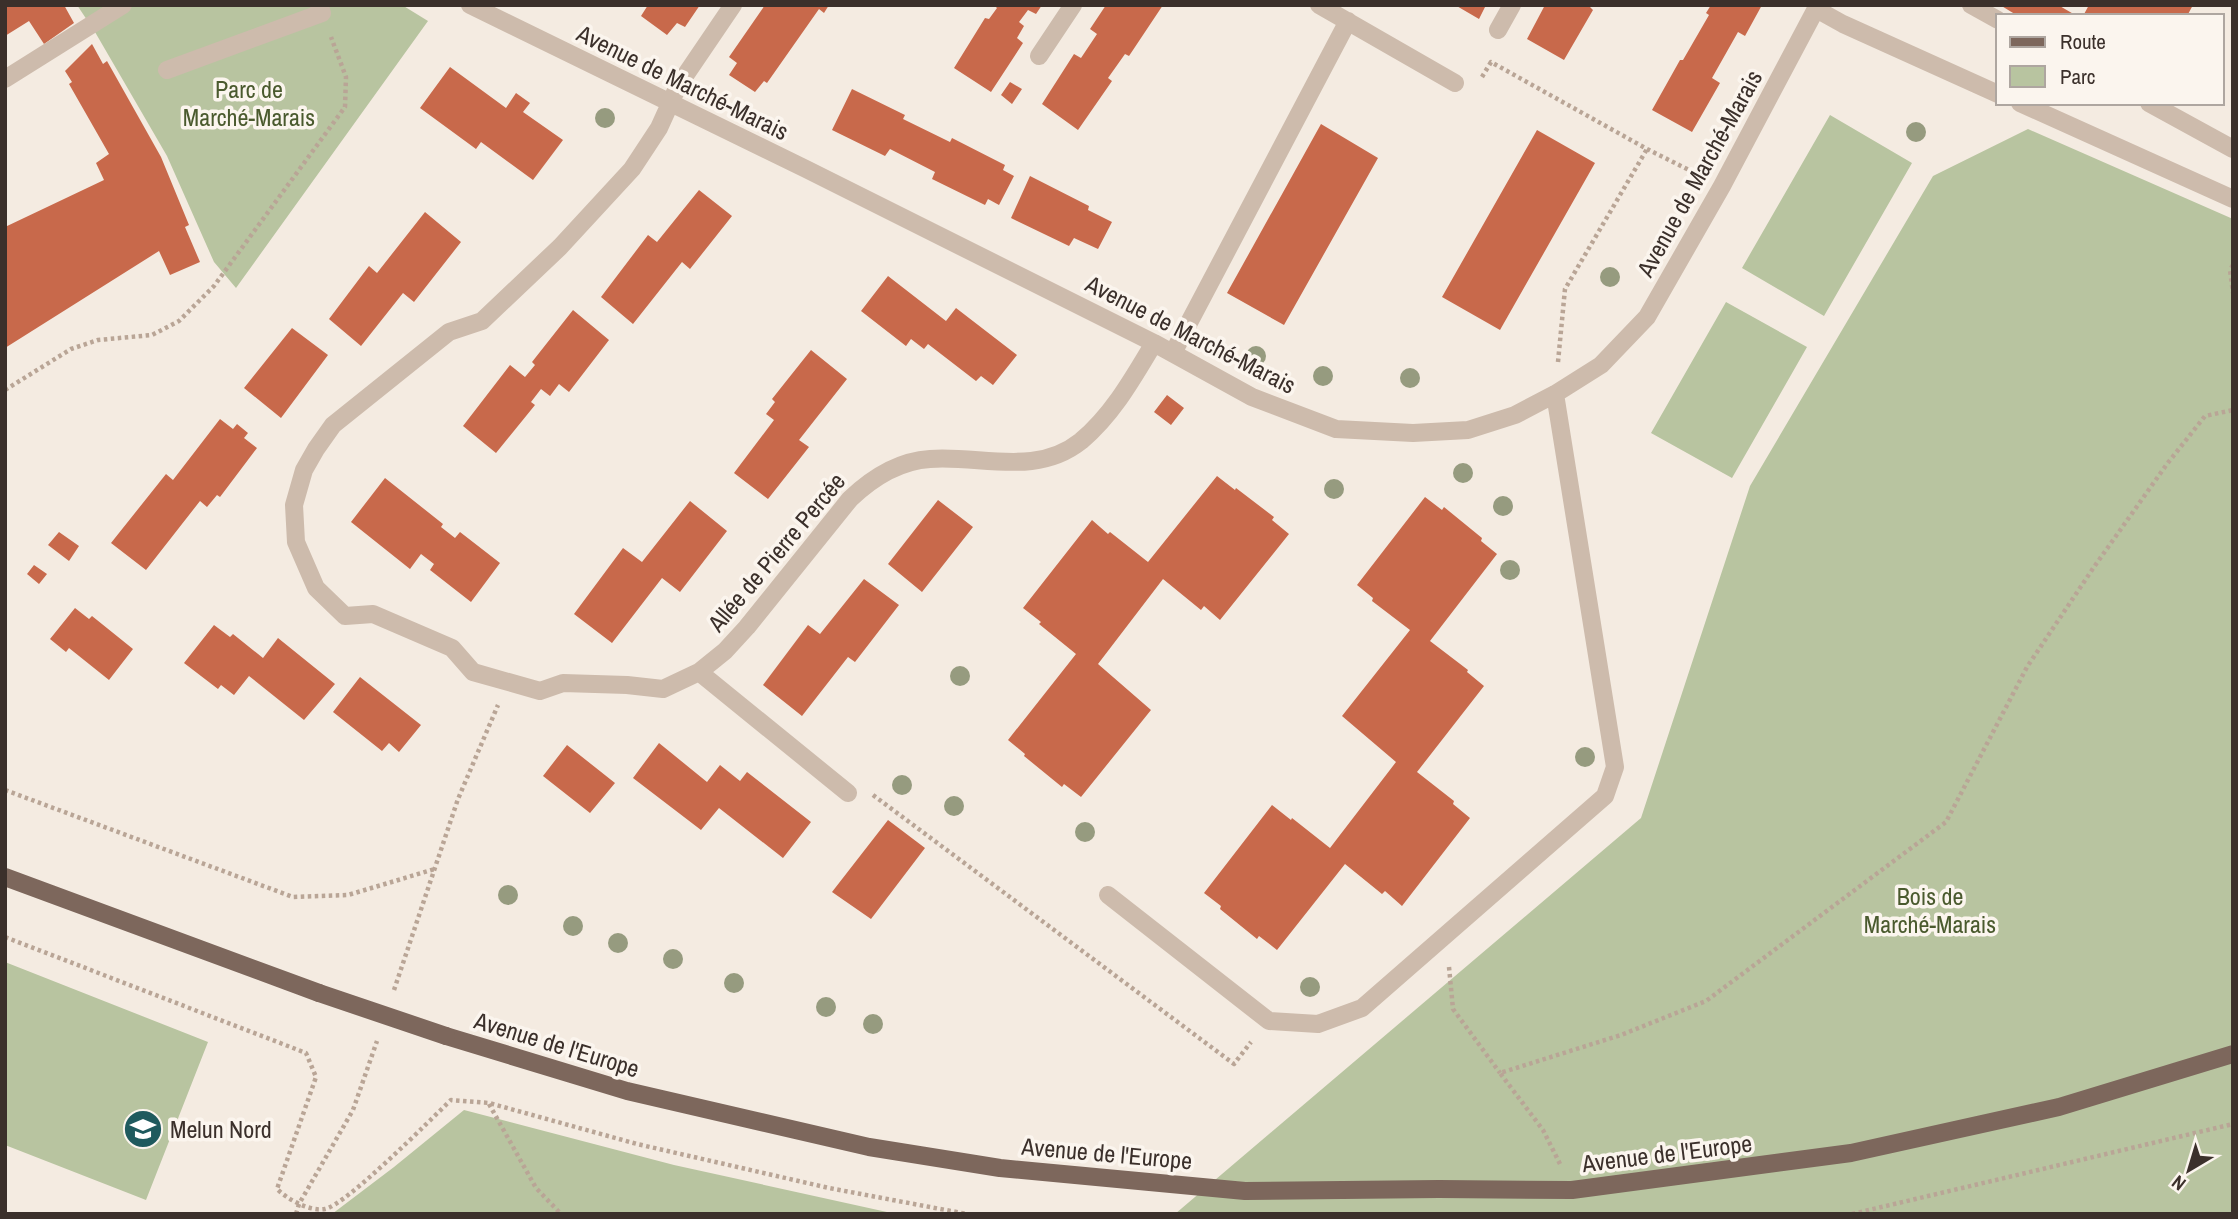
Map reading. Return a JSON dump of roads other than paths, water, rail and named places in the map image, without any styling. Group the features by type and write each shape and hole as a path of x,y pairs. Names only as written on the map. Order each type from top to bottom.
{"main road":[{"name":"Avenue de l'Europe","path":"5,877 320,993 446,1036 627,1091 869,1147 1000,1168 1245,1191 1572,1190 1851,1153 2059,1107 2233,1054"}],"street":[{"path":"5,79 123,5"},
{"name":"Avenue de Marché-Marais","path":"470,5 1154,343 1252,397 1336,429 1413,433 1468,430 1514,415 1555,394 1601,365 1647,317 1817,7"},
{"name":"Allée de Pierre Percée","path":"733,5 678,86 659,128 632,169 560,247 481,321 449,331 333,425 304,470 294,505 296,542 316,589 345,616 373,614 452,648 472,673 540,691 563,683 663,689 699,672 725,651 850,499 870,481 901,465 929,459 1026,463 1052,457 1079,442 1101,422 1124,393 1154,343"},
{"path":"1039,56 1073,5"},
{"path":"1319,5 1455,83"},
{"path":"1498,30 1512,5"},
{"path":"1971,5 1996,19"},
{"path":"1817,7 1843,24 1996,93"},
{"path":"167,70 321,9"},
{"path":"1173,353 1348,21"},
{"path":"2024,105 2233,199"},
{"path":"2153,105 2233,149"},
{"path":"1108,895 1269,1021 1318,1024 1362,1008 1605,796 1615,767 1555,394"},
{"path":"699,672 848,793"}],"place":[{"name":"Melun Nord","path":"143,1129"}],"park label":[{"name":"Parc de Marché-Marais","path":"249,103"},
{"name":"Bois de Marché-Marais","path":"1930,910"}]}
